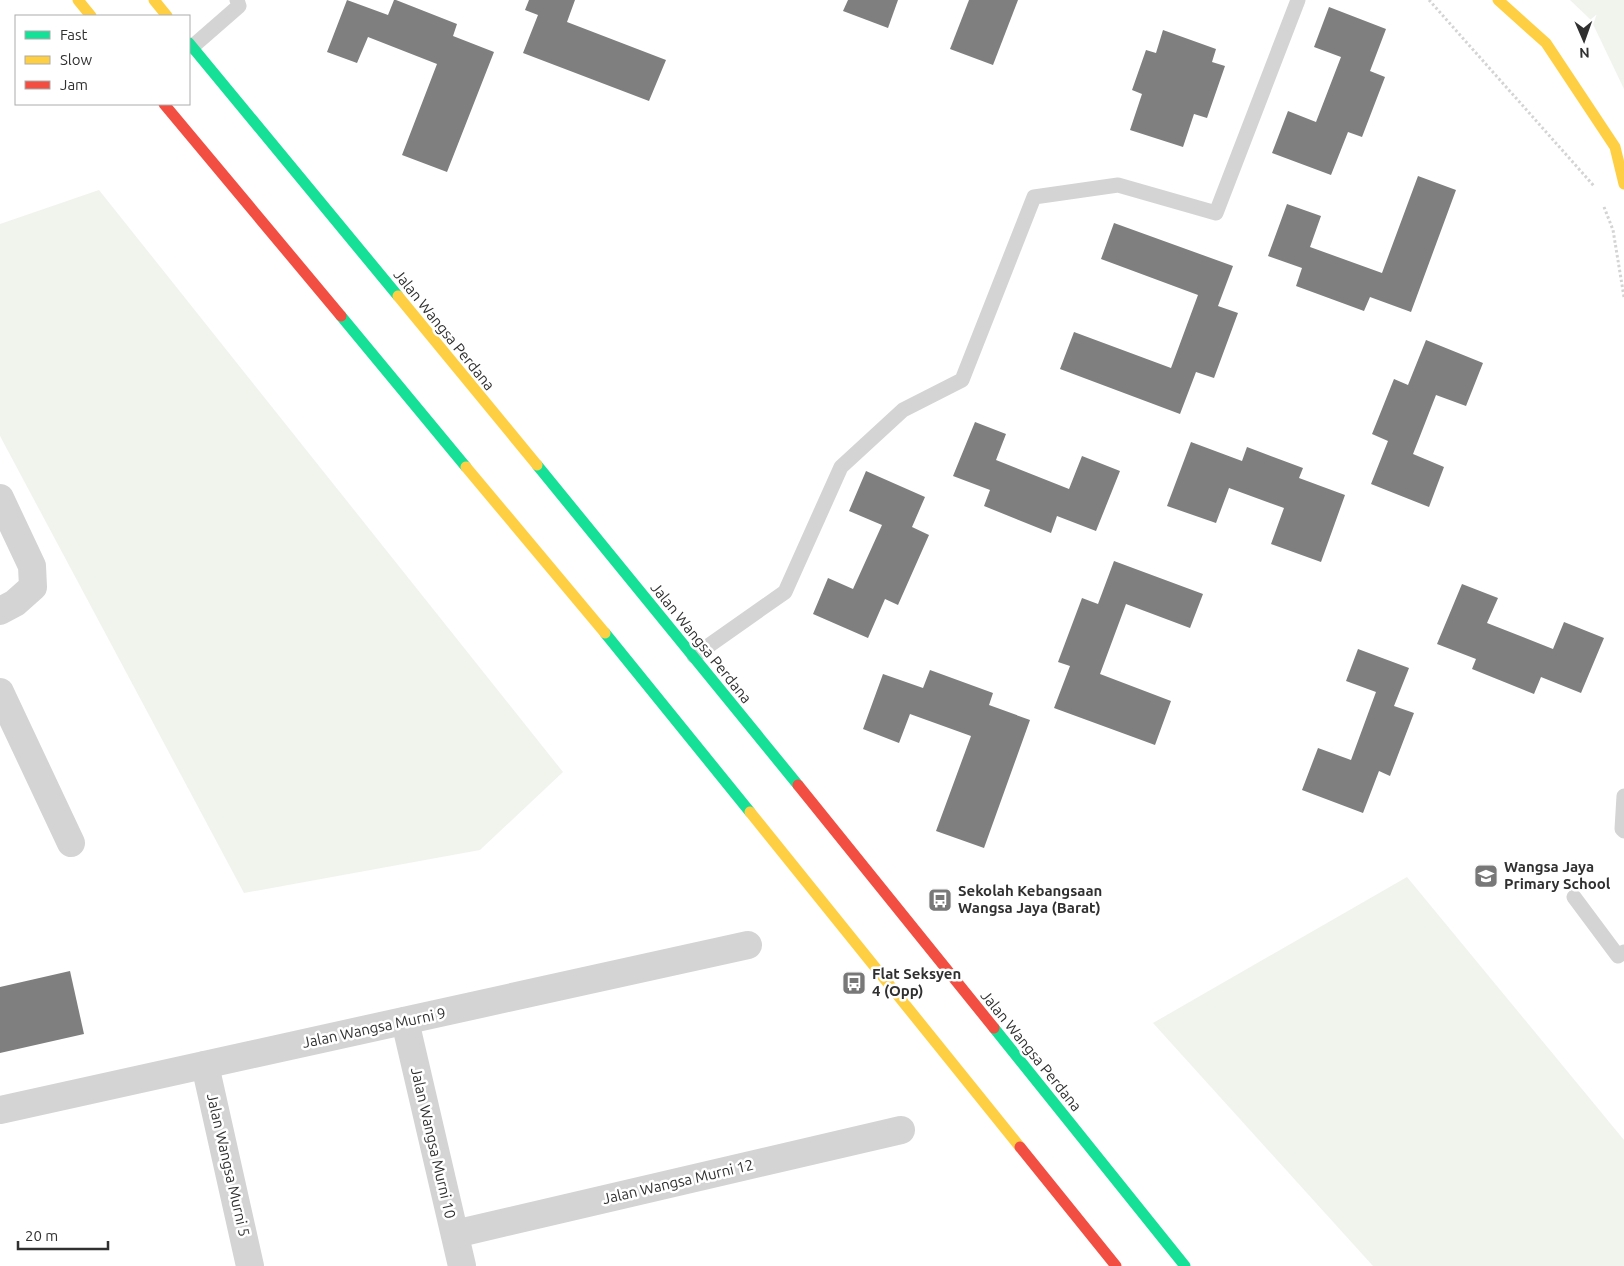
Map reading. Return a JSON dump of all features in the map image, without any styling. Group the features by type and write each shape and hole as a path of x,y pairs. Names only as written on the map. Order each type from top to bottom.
{"main road":[{"path":"78,0 90,15"},
{"path":"154,0 166,15"},
{"path":"1498,0 1546,43 1614,147 1624,184"},
{"name":"Jalan Wangsa Perdana","path":"190,45 694,656 1185,1266"},
{"path":"165,105 653,691 1116,1266"}],"street":[{"path":"0,498 32,566 33,587 15,603 0,611"},
{"path":"0,692 71,843"},
{"name":"Jalan Wangsa Murni 9","path":"0,1110 748,945"},
{"name":"Jalan Wangsa Murni 10","path":"405,1021 462,1266"},
{"name":"Jalan Wangsa Murni 5","path":"205,1065 250,1266"},
{"name":"Jalan Wangsa Murni 12","path":"454,1234 902,1130"}],"lane":[{"path":"190,45 239,6 237,0"},
{"path":"694,656 785,592 841,468 903,410 962,380 1034,197 1118,185 1216,213 1298,0"},
{"path":"1624,796 1622,829 1624,831"},
{"path":"1574,897 1618,956 1624,952"}],"path":[{"path":"1429,0 1595,188"},
{"path":"1602,203 1613,230 1624,297"}],"shaded area":[{"path":"1570,0 1624,0 1624,89 1591,20"},
{"path":"99,190 563,772 480,850 244,893 0,436 0,224"},
{"path":"1407,877 1624,1140 1624,1266 1373,1266 1153,1023"}],"building":[{"path":"347,0 388,15 394,0 396,0 457,24 453,36 494,52 447,172 402,155 437,64 368,37 357,63 327,52"},
{"path":"529,0 575,0 567,22 666,60 649,101 523,53 538,15 525,10"},
{"path":"848,0 898,0 888,28 843,11"},
{"path":"969,0 1018,0 993,65 950,49"},
{"path":"1329,7 1386,29 1370,71 1385,77 1362,137 1348,132 1331,175 1272,153 1288,111 1316,122 1341,57 1314,47"},
{"path":"1163,30 1216,49 1212,62 1225,66 1207,118 1194,114 1183,147 1130,130 1142,94 1132,90 1146,50 1156,53"},
{"path":"1418,176 1456,190 1411,312 1370,297 1364,311 1296,286 1302,268 1268,256 1287,204 1321,216 1310,247 1382,273"},
{"path":"1114,223 1233,266 1218,306 1238,313 1214,378 1196,372 1180,414 1060,369 1074,332 1171,368 1198,295 1101,259"},
{"path":"1426,340 1483,363 1466,406 1436,395 1413,454 1444,467 1429,507 1371,484 1388,441 1372,434 1394,379 1408,385"},
{"path":"975,422 1006,434 996,460 1069,489 1082,456 1120,471 1096,531 1057,516 1051,533 984,506 990,490 953,476"},
{"path":"1191,442 1242,461 1247,447 1303,468 1299,478 1345,495 1321,562 1271,544 1284,508 1229,488 1216,523 1167,506"},
{"path":"866,471 925,497 912,527 929,535 898,605 885,599 868,638 813,614 828,578 853,589 882,525 849,511"},
{"path":"1114,561 1203,594 1190,628 1126,604 1100,674 1171,701 1155,745 1054,708 1070,666 1058,662 1082,598 1098,604"},
{"path":"1462,584 1498,598 1487,623 1553,649 1564,622 1604,638 1581,693 1541,677 1534,694 1472,669 1476,659 1437,644"},
{"path":"1358,649 1409,668 1394,706 1414,713 1390,776 1379,771 1363,813 1302,790 1318,748 1351,760 1376,692 1346,681"},
{"path":"930,670 993,693 989,705 1030,720 984,848 936,831 971,736 910,714 899,743 863,729 883,674 923,688"},
{"path":"70,971 84,1034 0,1053 0,987"}],"traffic: fast":[{"path":"190,44 398,296"},
{"path":"341,316 466,467"},
{"path":"537,465 798,785"},
{"path":"605,633 750,812"},
{"path":"994,1028 1185,1266"}],"traffic: slow":[{"path":"78,0 90,15"},
{"path":"154,0 166,15"},
{"path":"1498,0 1546,43 1615,147 1624,184"},
{"path":"398,296 537,465"},
{"path":"466,467 605,633"},
{"path":"750,812 1020,1147"}],"traffic: jam":[{"path":"165,105 341,316"},
{"path":"798,785 994,1028"},
{"path":"1020,1147 1116,1266"}],"place":[{"name":"Wangsa Jaya Primary School","path":"1486,876"},
{"name":"Sekolah Kebangsaan Wangsa Jaya (Barat)","path":"940,900"},
{"name":"Flat Seksyen 4 (Opp)","path":"854,983"}]}
